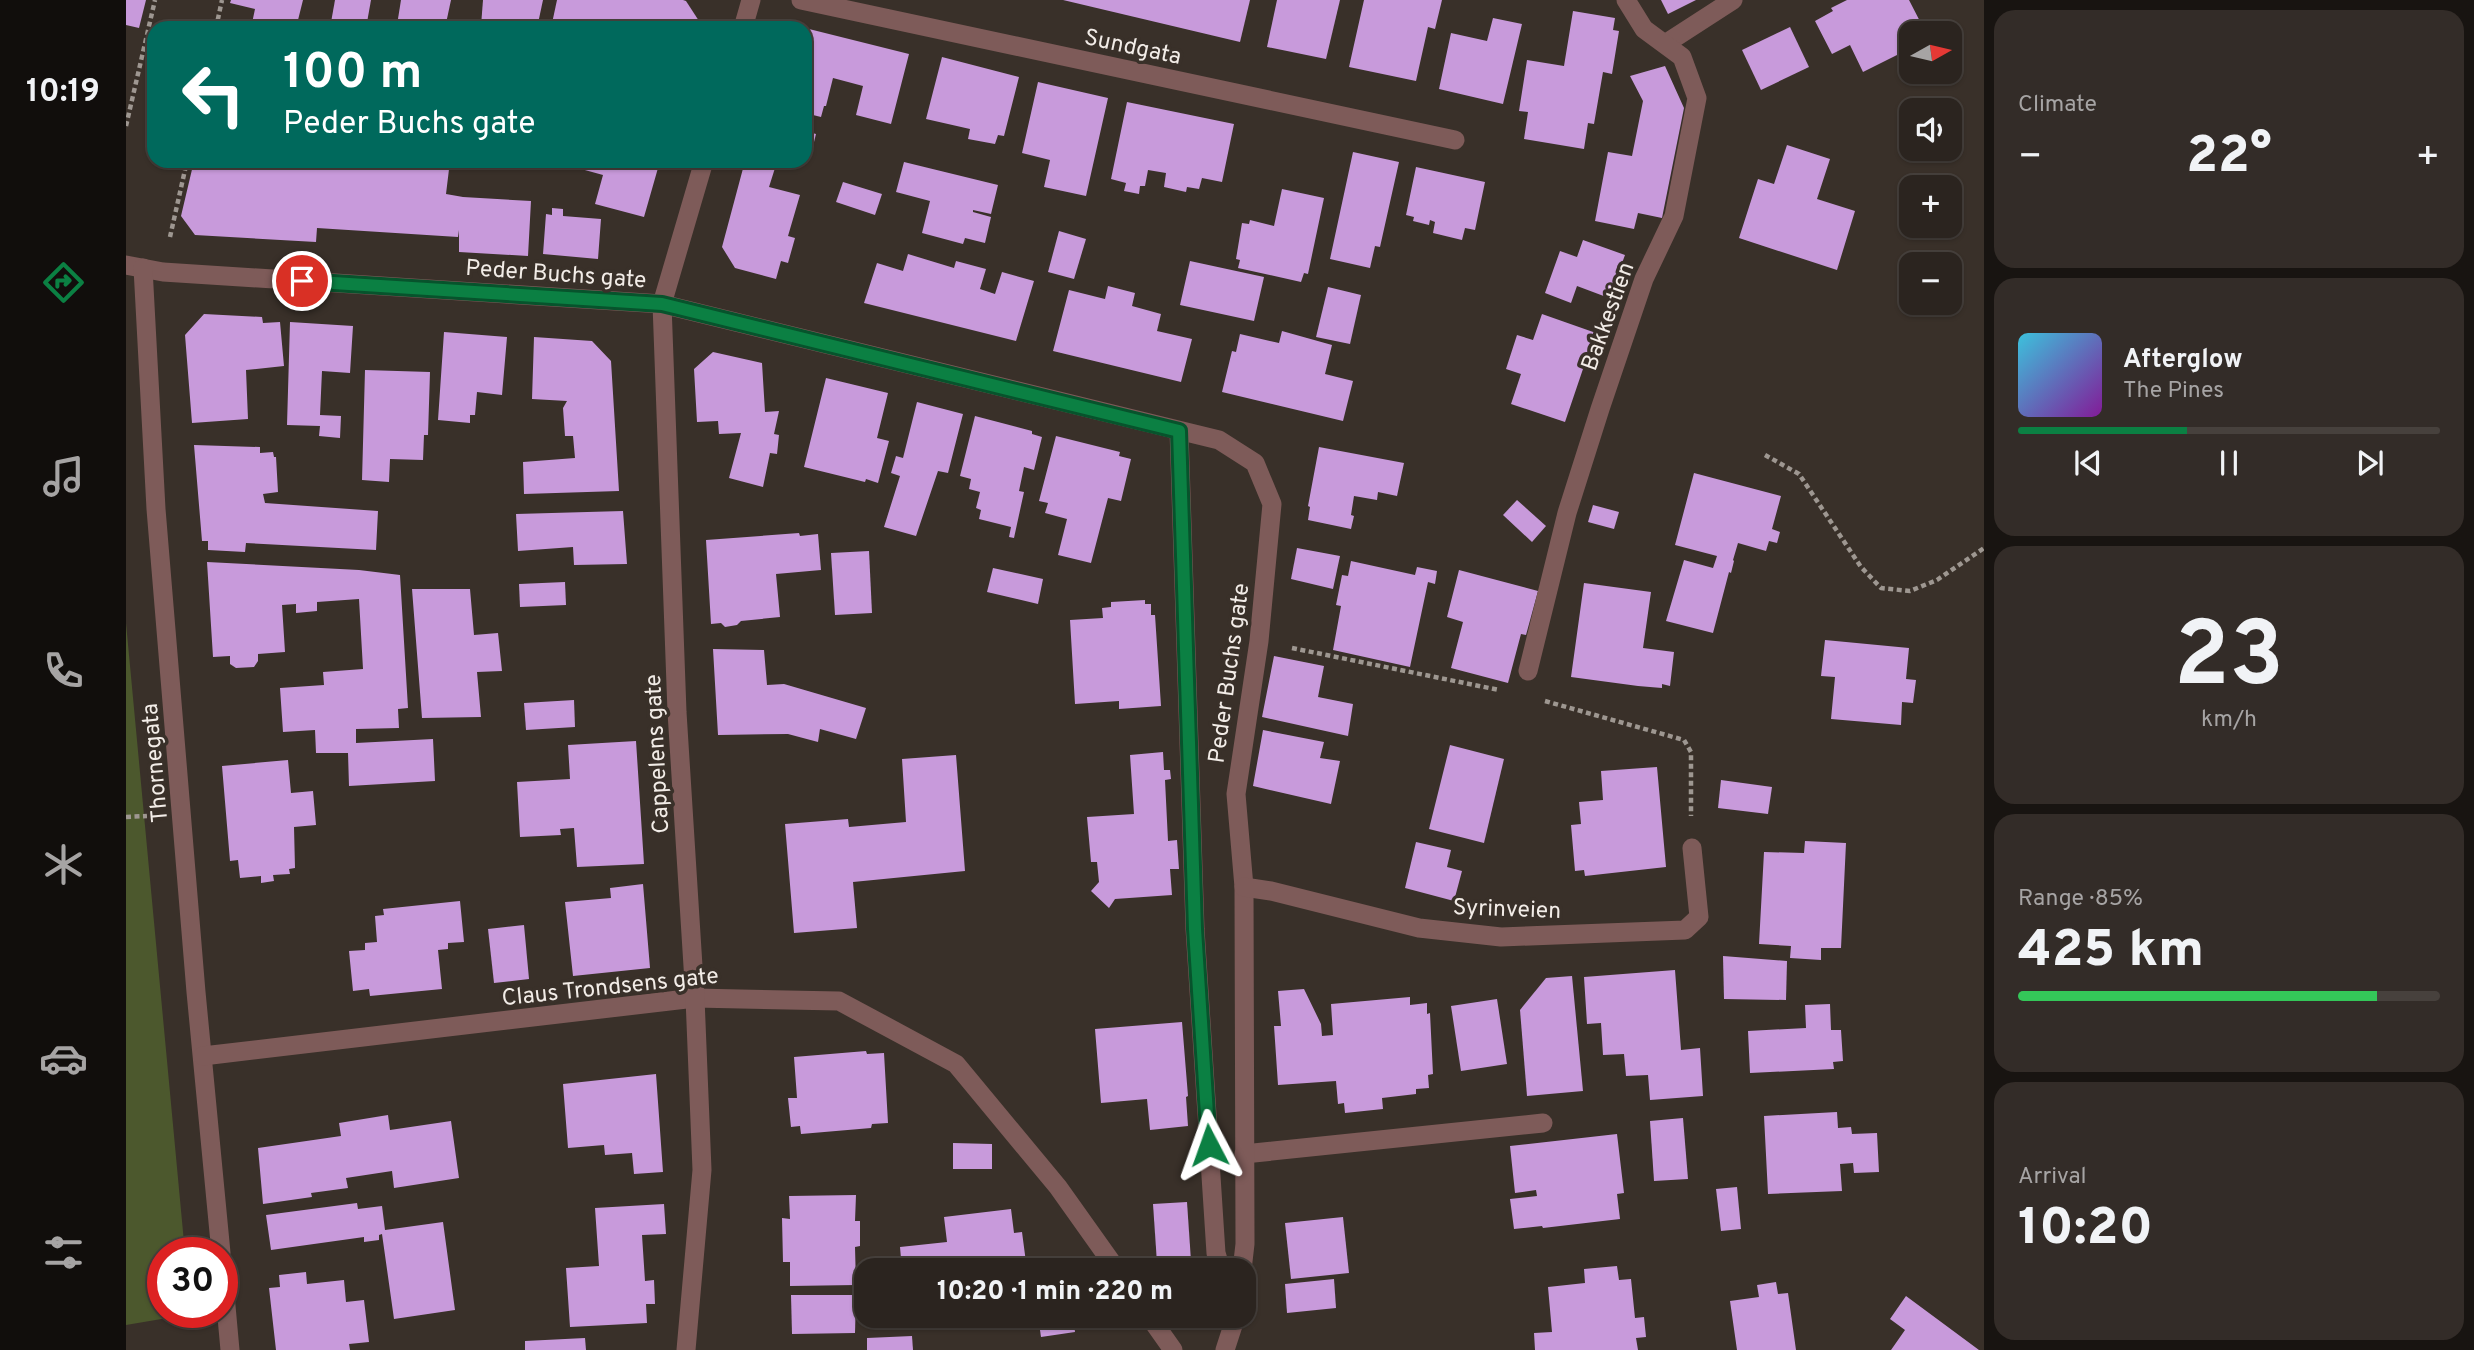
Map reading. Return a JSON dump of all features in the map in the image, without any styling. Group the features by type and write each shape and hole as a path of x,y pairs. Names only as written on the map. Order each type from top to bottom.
{"street":[{"path":"745,21 751,0"},
{"name":"Sundgata","path":"801,0 1455,141"},
{"name":"Bakkestien","path":"1528,671 1567,513 1600,409 1644,279 1674,216 1697,98 1682,57 1644,29 1626,0"},
{"path":"1665,44 1733,0"},
{"name":"Cappelens gate","path":"686,1350 702,1170 695,998 677,712 662,304 702,168"},
{"name":"Peder Buchs gate","path":"134,267 163,272 662,304 1219,440 1255,463 1272,504 1259,641 1236,794 1244,887 1243,1258"},
{"name":"Thornegata","path":"134,267 220,1237"},
{"name":"Peder Buchs gate","path":"1179,431 1195,929 1217,1258"},
{"name":"Syrinveien","path":"1244,887 1271,891 1419,928 1501,937 1685,930 1699,918 1692,848"},
{"name":"Claus Trondsens gate","path":"203,1056 695,998 839,1001 956,1064 1058,1187 1108,1258"},
{"path":"1244,1154 1543,1123"},
{"path":"228,1328 230,1350"},
{"path":"1157,1328 1173,1350"},
{"path":"1225,1350 1232,1328"}],"path":[{"path":"150,21 155,0"},
{"path":"218,21 222,0"},
{"path":"126,126 147,35"},
{"path":"163,272 185,168"},
{"path":"1765,455 1799,474 1861,567 1881,588 1910,590 1937,580 1984,548"},
{"path":"1259,641 1517,693 1684,740 1690,752 1692,848"},
{"path":"1517,693 1528,671"}],"green space":[{"path":"126,623 184,1237 147,1237 147,1321 126,1325"}],"building":[{"path":"126,0 146,0 139,28 126,25"},
{"path":"231,0 303,0 298,21 252,21 255,9 230,3"},
{"path":"335,0 371,0 367,21 331,21"},
{"path":"401,0 451,0 446,21 398,21"},
{"path":"483,0 543,0 538,21 481,21"},
{"path":"557,0 683,0 699,21 552,21"},
{"path":"1063,0 1250,0 1240,42"},
{"path":"1277,0 1340,0 1326,59 1267,47"},
{"path":"1364,0 1442,0 1435,29 1428,27 1416,81 1349,67"},
{"path":"1661,0 1696,0 1668,14"},
{"path":"1847,0 1909,0 1920,21 1899,21 1899,54 1863,72 1850,45 1832,54 1815,21 1833,11 1831,8"},
{"path":"1573,11 1615,18 1613,30 1619,31 1612,74 1603,72 1594,124 1588,123 1584,149 1524,139 1528,112 1519,111 1527,60 1564,66"},
{"path":"1493,18 1522,24 1503,104 1439,89 1451,33 1487,41"},
{"path":"1790,27 1809,67 1761,90 1742,50"},
{"path":"812,30 909,54 891,124 856,115 863,86 833,78 821,117 812,115"},
{"path":"942,57 1019,77 1004,136 998,135 995,144 968,139 970,129 926,119"},
{"path":"1665,66 1684,108 1662,218 1638,213 1634,229 1595,221 1608,152 1632,156 1643,101 1630,76"},
{"path":"1038,82 1108,98 1086,196 1044,187 1050,160 1022,153"},
{"path":"1127,102 1234,124 1222,182 1202,178 1199,189 1187,187 1186,192 1164,187 1166,173 1148,170 1145,186 1140,186 1139,194 1124,191 1126,183 1111,179"},
{"path":"812,133 816,134 812,150"},
{"path":"1787,145 1830,159 1817,199 1855,211 1837,270 1739,238 1758,179 1774,184"},
{"path":"1353,152 1399,162 1380,247 1375,246 1370,268 1330,259"},
{"path":"904,162 998,185 991,214 973,210 991,217 985,243 965,238 963,244 922,233 930,201 896,192"},
{"path":"1416,167 1485,182 1475,230 1465,228 1462,240 1433,233 1435,222 1430,220 1429,225 1413,221 1414,217 1406,215"},
{"path":"192,168 449,168 446,194 531,201 528,256 459,252 459,230 458,237 317,228 316,242 195,235 181,216"},
{"path":"578,168 658,168 644,217 595,204 603,175"},
{"path":"743,168 775,168 769,187 800,195 788,236 795,238 788,263 781,261 776,279 735,268 722,247"},
{"path":"843,182 882,194 875,215 836,202"},
{"path":"1282,189 1324,198 1308,274 1304,273 1301,282 1238,268 1240,260 1236,259 1242,223 1249,224 1250,220 1274,226"},
{"path":"552,208 563,209 563,216 601,219 598,259 543,254 546,214 552,215"},
{"path":"1059,231 1086,239 1074,279 1048,272"},
{"path":"1583,240 1625,255 1618,274 1625,277 1619,297 1610,294 1609,298 1577,286 1571,303 1545,293 1560,251 1577,257"},
{"path":"908,254 954,268 956,261 986,269 980,289 995,294 1002,272 1034,281 1016,341 864,303 877,263 903,271"},
{"path":"1190,261 1264,277 1254,321 1180,305"},
{"path":"1108,286 1135,293 1132,306 1161,314 1157,331 1192,339 1181,382 1053,351 1069,290 1105,299"},
{"path":"1328,287 1361,295 1350,344 1316,337"},
{"path":"204,314 262,317 263,323 280,322 284,366 246,370 248,419 192,423 185,335"},
{"path":"1542,314 1596,333 1593,340 1602,344 1594,369 1584,366 1565,422 1511,404 1521,374 1506,369 1517,335 1533,340"},
{"path":"290,322 353,326 350,373 322,371 320,415 341,416 340,438 319,436 320,426 287,425"},
{"path":"1282,331 1332,345 1325,374 1353,381 1343,421 1222,392 1232,351 1236,352 1240,334 1279,343"},
{"path":"444,332 507,337 502,395 477,392 475,415 470,415 470,423 438,420"},
{"path":"534,337 592,341 611,361 619,491 524,494 523,462 575,458 573,436 565,436 563,408 567,401 532,399"},
{"path":"713,352 762,363 765,412 779,411 774,434 779,435 777,454 770,453 763,487 729,478 741,433 719,434 718,421 697,422 694,369"},
{"path":"365,370 430,372 428,435 424,435 423,460 390,459 389,482 362,480"},
{"path":"826,378 888,393 877,438 889,441 878,483 804,467"},
{"path":"917,402 963,414 948,473 938,471 916,536 884,527 900,476 891,473 896,456 903,458"},
{"path":"975,416 1032,431 1032,434 1042,437 1034,470 1024,467 1019,491 1024,492 1014,538 1009,537 1011,527 979,519 981,510 976,508 980,492 969,489 971,479 960,476"},
{"path":"1056,436 1120,452 1119,456 1131,459 1121,501 1108,498 1091,563 1058,555 1067,519 1045,513 1048,503 1039,501"},
{"path":"194,445 260,447 260,453 273,452 276,457 278,492 263,494 265,503 378,511 376,550 246,543 245,552 208,550 208,541 202,541"},
{"path":"1319,447 1404,463 1397,496 1378,492 1377,500 1354,496 1351,529 1308,520"},
{"path":"1694,473 1781,496 1772,529 1780,532 1777,543 1769,541 1766,551 1738,543 1713,633 1666,621 1684,560 1713,568 1717,556 1675,545"},
{"path":"1517,500 1546,526 1532,542 1503,515"},
{"path":"1593,505 1619,512 1614,529 1588,522"},
{"path":"623,511 627,564 574,565 573,547 518,551 516,514"},
{"path":"799,533 800,536 818,534 821,570 776,574 780,617 741,621 737,625 725,627 721,623 711,624 706,540"},
{"path":"1297,548 1340,556 1333,589 1291,579"},
{"path":"869,551 872,613 835,615 831,553"},
{"path":"1351,561 1415,575 1417,567 1437,571 1435,584 1428,582 1410,667 1333,650 1341,606 1336,605 1342,575 1348,576"},
{"path":"207,562 359,570 400,575 408,708 398,709 399,728 356,729 356,743 433,739 435,781 349,786 348,753 316,753 315,730 283,732 280,688 324,685 323,672 363,669 359,599 317,602 317,611 296,613 296,604 282,605 285,652 258,654 254,667 236,668 230,664 230,656 213,657"},
{"path":"993,568 1043,579 1038,604 987,592"},
{"path":"1459,570 1538,591 1526,635 1521,634 1508,683 1451,668 1463,622 1447,617"},
{"path":"565,582 566,605 520,607 519,584"},
{"path":"1584,583 1651,592 1643,648 1674,652 1670,686 1638,686 1571,677"},
{"path":"412,589 470,589 474,635 498,633 502,671 477,672 481,717 422,718"},
{"path":"1145,600 1145,604 1151,604 1151,615 1155,615 1161,706 1119,709 1119,701 1075,704 1070,620 1103,618 1102,608 1111,607 1111,602"},
{"path":"1825,640 1909,648 1906,679 1916,680 1913,703 1902,702 1901,725 1831,719 1835,677 1821,676"},
{"path":"713,649 764,650 767,685 784,684 866,708 856,739 820,729 818,742 788,734 718,735"},
{"path":"1274,656 1324,666 1318,697 1353,704 1348,736 1262,717"},
{"path":"574,700 575,727 526,730 524,703"},
{"path":"1263,730 1324,742 1320,758 1340,761 1331,804 1253,786"},
{"path":"636,741 644,864 577,867 574,828 560,829 561,835 520,837 517,782 570,779 568,745"},
{"path":"1450,745 1504,759 1484,843 1429,829"},
{"path":"1163,752 1164,770 1170,770 1171,779 1165,780 1168,841 1177,840 1179,869 1170,869 1172,895 1115,899 1109,908 1091,891 1099,882 1097,862 1091,862 1087,817 1134,814 1130,755"},
{"path":"956,755 965,871 853,882 857,928 794,933 785,824 848,819 849,827 906,822 902,759"},
{"path":"288,760 291,793 313,791 316,825 294,827 295,868 289,869 290,874 273,875 274,881 261,883 261,876 240,878 238,860 230,861 222,766"},
{"path":"1657,767 1666,867 1585,876 1584,870 1575,871 1571,825 1581,824 1579,802 1603,800 1601,771"},
{"path":"1721,780 1772,787 1768,814 1718,808"},
{"path":"1805,841 1846,843 1841,948 1821,948 1821,960 1790,958 1791,946 1759,944 1764,852 1804,853"},
{"path":"1416,842 1451,850 1447,867 1462,871 1454,901 1405,888"},
{"path":"643,884 650,968 573,976 565,902 611,898 610,888"},
{"path":"460,901 464,942 448,943 448,949 438,950 442,989 370,996 369,989 353,991 349,951 365,950 365,943 377,942 375,916 384,915 383,909"},
{"path":"524,925 529,979 494,983 488,929"},
{"path":"1723,956 1787,961 1786,1000 1724,999"},
{"path":"1675,970 1681,1050 1700,1048 1703,1096 1650,1100 1648,1075 1626,1076 1624,1054 1603,1055 1601,1023 1587,1024 1584,977"},
{"path":"1572,976 1583,1091 1527,1096 1520,1010 1546,978"},
{"path":"1304,989 1321,1024 1322,1036 1333,1035 1331,1004 1410,997 1410,1005 1427,1003 1427,1014 1430,1013 1433,1074 1428,1075 1429,1088 1416,1089 1416,1094 1382,1098 1383,1109 1345,1113 1344,1103 1338,1104 1336,1081 1278,1085 1274,1026 1281,1026 1278,991"},
{"path":"1497,999 1507,1064 1461,1071 1451,1006"},
{"path":"1830,1004 1831,1030 1841,1030 1843,1061 1833,1062 1834,1069 1750,1073 1748,1031 1806,1028 1805,1005"},
{"path":"1182,1022 1188,1126 1150,1130 1147,1099 1101,1103 1095,1029"},
{"path":"866,1051 867,1054 884,1053 888,1123 872,1124 871,1128 801,1134 800,1126 791,1127 788,1098 797,1098 794,1057"},
{"path":"656,1074 663,1172 634,1174 632,1153 605,1155 604,1145 568,1148 563,1084"},
{"path":"1837,1112 1838,1128 1851,1127 1852,1134 1877,1133 1879,1172 1854,1173 1853,1163 1840,1164 1842,1191 1768,1194 1764,1116"},
{"path":"388,1115 390,1130 451,1121 459,1178 394,1188 392,1171 346,1178 348,1188 311,1193 312,1197 263,1204 258,1148 341,1136 339,1123"},
{"path":"1683,1118 1688,1179 1654,1181 1650,1121"},
{"path":"1617,1134 1624,1193 1617,1194 1620,1219 1514,1229 1510,1199 1537,1196 1536,1190 1515,1193 1510,1146"},
{"path":"953,1143 992,1144 992,1169 953,1169"},
{"path":"1737,1187 1741,1229 1721,1231 1716,1189"},
{"path":"856,1195 855,1221 860,1221 860,1246 855,1247 854,1285 790,1286 790,1262 783,1262 782,1218 790,1219 789,1196"},
{"path":"1187,1202 1191,1258 1157,1258 1153,1204"},
{"path":"357,1203 358,1209 382,1206 385,1230 443,1222 455,1310 394,1319 382,1234 379,1235 379,1240 364,1242 364,1237 271,1250 266,1215"},
{"path":"664,1204 666,1234 642,1235 645,1281 654,1280 655,1304 646,1304 647,1323 570,1327 566,1268 599,1266 595,1208"},
{"path":"1011,1209 1014,1233 1022,1232 1025,1258 901,1258 900,1247 947,1242 944,1217"},
{"path":"1343,1217 1349,1273 1291,1279 1285,1223"},
{"path":"1617,1266 1619,1280 1631,1279 1635,1318 1644,1317 1646,1337 1636,1338 1638,1350 1535,1350 1534,1333 1552,1332 1548,1287 1585,1283 1584,1269"},
{"path":"306,1272 307,1284 344,1280 346,1302 364,1300 369,1342 349,1344 350,1350 276,1350 269,1288 280,1287 279,1275"},
{"path":"1334,1279 1336,1308 1287,1313 1285,1284"},
{"path":"1776,1282 1778,1294 1788,1293 1796,1350 1737,1350 1730,1301 1759,1297 1757,1285"},
{"path":"791,1295 854,1295 855,1333 792,1334"},
{"path":"1906,1296 1979,1350 1891,1350 1905,1330 1890,1319"},
{"path":"1040,1328 1074,1328 1075,1332 1041,1337"},
{"path":"912,1336 913,1350 867,1350 867,1338"},
{"path":"585,1338 586,1350 525,1350 525,1341"}],"route":[{"path":"302,281 662,304 1179,431 1195,929 1209,1145"}]}
